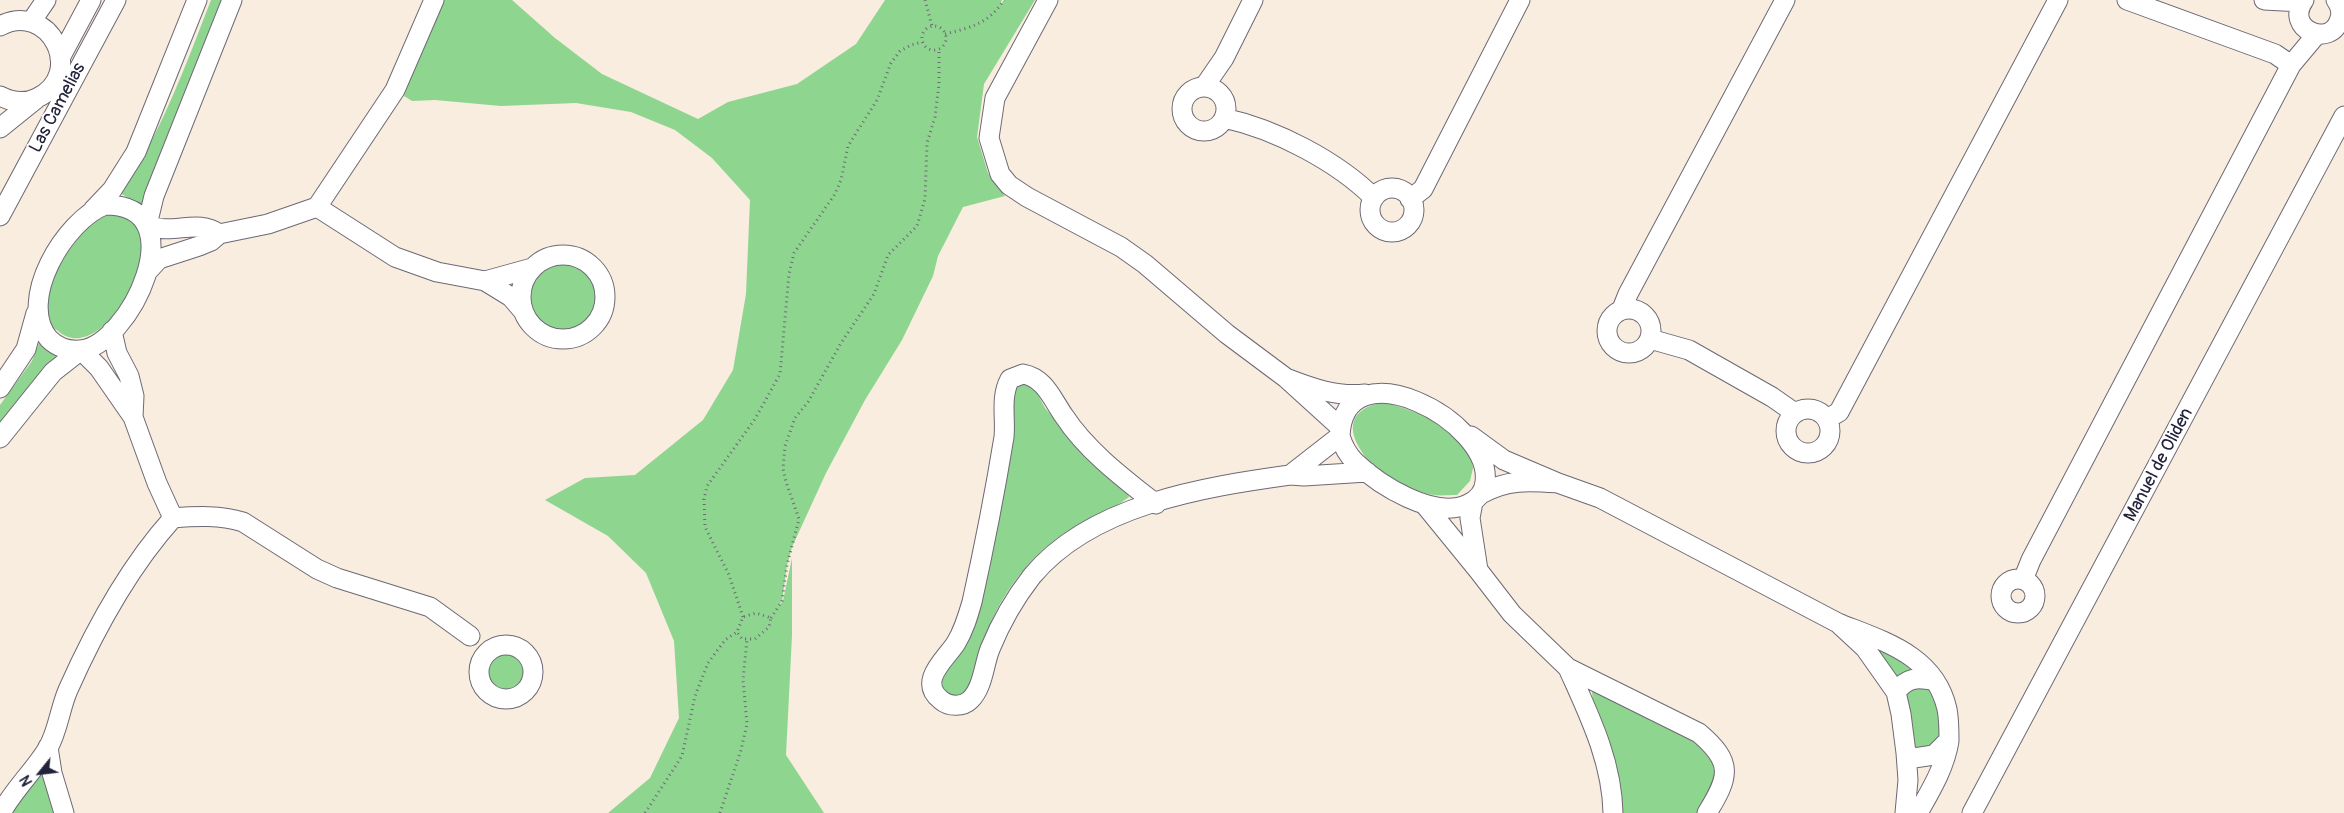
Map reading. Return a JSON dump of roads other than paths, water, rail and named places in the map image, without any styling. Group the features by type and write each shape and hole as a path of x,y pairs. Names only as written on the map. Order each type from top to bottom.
{"street":[{"path":"31,22 46,0"},
{"path":"0,128 56,81 60,58 91,0"},
{"name":"Las Camelias","path":"0,216 116,0"},
{"path":"0,388 26,349 32,332 41,286 58,250 80,221 112,190 136,152 197,0"},
{"path":"0,438 53,372 81,350 101,342 112,331 128,312 140,290 147,272 152,247 147,225 154,196 232,0"},
{"path":"147,272 159,259 199,246 211,241 220,234 268,224 317,207 395,90 434,0"},
{"path":"1048,0 995,98 989,138 1000,174 1009,185 1027,197 1121,247 1145,264 1226,334 1286,378 1340,432"},
{"path":"1204,87 1224,58 1253,0"},
{"path":"1410,199 1423,189 1520,0"},
{"path":"1622,309 1629,309 1642,314 1650,325 1650,339 1640,350 1632,352 1618,350 1612,346 1608,339 1607,324 1622,309 1628,294 1785,0"},
{"path":"1827,419 1839,412 2058,0"},
{"path":"2127,0 2275,54 2291,65"},
{"path":"2264,0 2303,1 2299,9 2301,22 2305,28 2317,34 2324,34 2335,28 2341,16 2338,1"},
{"path":"0,26 20,20 31,22 44,28 53,37 60,58"},
{"path":"2023,580 2031,560 2291,65 2317,34"},
{"path":"1204,87 1218,92 1222,97 1226,111 1224,118 1208,131 1200,131 1187,124 1181,110 1185,96 1191,91 1204,87"},
{"path":"0,96 20,102 40,96"},
{"name":"Manuel de Oliden","path":"1972,813 2344,116"},
{"path":"1224,118 1264,129 1338,167 1359,183 1374,198"},
{"path":"1393,188 1400,190 1410,199 1414,212 1408,225 1396,232 1389,232 1376,225 1370,212 1374,198 1379,192 1393,188"},
{"path":"92,210 105,205 117,205 129,209 147,225 158,230 211,227 220,234"},
{"path":"317,207 395,257 437,272 485,281 511,297 523,311 530,324 541,333 555,338 569,338 583,334 594,325 602,312 605,298 603,284 596,271 585,262 572,256 557,255 544,259 532,268 485,281"},
{"path":"523,311 521,288 532,268"},
{"path":"38,304 39,321 43,332 53,343 68,350 81,350 99,368 133,417 157,483 173,518"},
{"path":"112,331 117,353 130,376 134,396 133,417"},
{"path":"1650,339 1689,350 1772,397 1795,413"},
{"path":"1156,504 1132,485 1077,434 1047,388 1039,380 1022,374 1010,379 1005,387 1004,435 968,615 955,644 936,667 933,677 934,689 942,701 951,705 969,702 976,693 989,652 1007,612 1023,588 1053,554 1093,527 1117,516 1211,488 1290,475 1304,476 1367,472"},
{"path":"1286,378 1326,392 1348,396 1376,393 1399,396 1414,401 1436,411 1504,460 1600,498 1838,623 1901,648 1916,659 1935,681 1947,709 1949,740 1947,753 1934,786 1918,813"},
{"path":"1365,394 1346,410 1340,432 1344,448 1355,462 1367,472 1398,492 1425,505 1445,508 1463,506 1496,485 1513,482 1558,482"},
{"path":"1809,409 1822,414 1827,419 1830,432 1825,445 1812,452 1805,452 1792,446 1786,432 1787,424 1795,413 1809,409"},
{"path":"1463,430 1474,445 1486,472 1485,483 1470,518 1478,570"},
{"path":"1290,475 1340,432"},
{"path":"1425,505 1512,614 1568,668 1698,733 1713,745 1720,753 1725,770 1720,789 1707,813"},
{"path":"1,813 21,782 48,748 68,692 103,620 128,576 157,536 173,518 203,516 229,518 243,522 317,569 337,578 430,607 470,636 518,648 531,661 532,679 522,694 504,698 495,696 482,683 479,654 470,636"},
{"path":"1838,623 1864,648 1896,692 1906,753 1908,780 1905,813"},
{"path":"480,665 488,652 500,645"},
{"path":"1568,668 1596,731 1605,758 1613,813"},
{"path":"1896,692 1901,685 1910,679 1919,677 1935,681"},
{"path":"1906,753 1914,758 1925,758 1934,755 1949,740"},
{"path":"48,748 52,773 64,813"}]}
